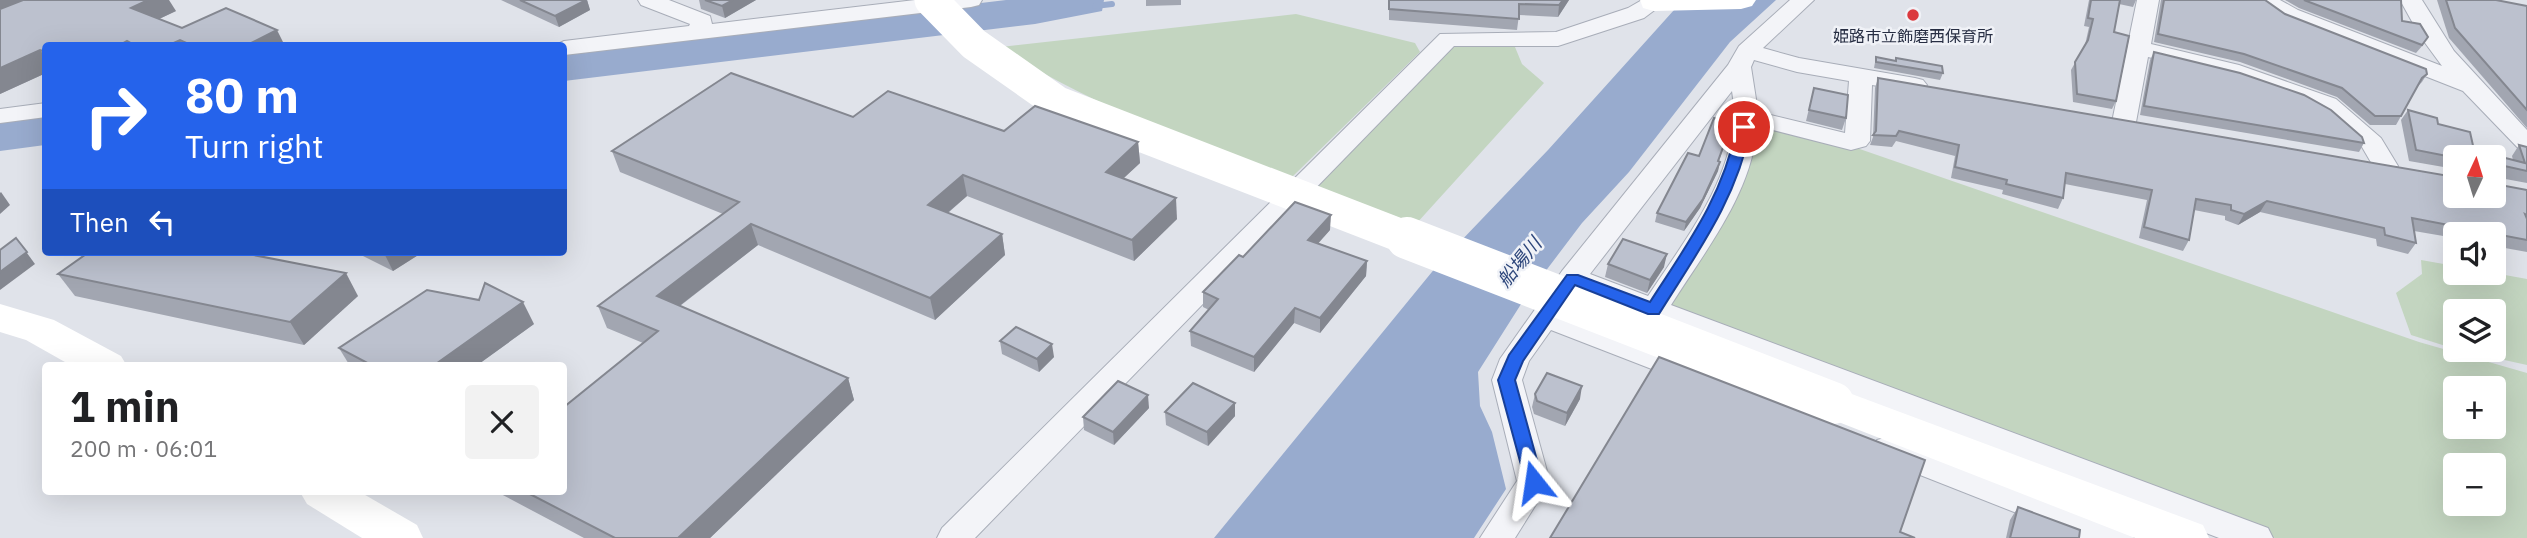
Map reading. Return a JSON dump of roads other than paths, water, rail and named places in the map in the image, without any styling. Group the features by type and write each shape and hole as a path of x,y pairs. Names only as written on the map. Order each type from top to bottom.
{"street":[{"path":"649,0 702,21 698,33"},
{"path":"567,48 698,33 912,3 971,0"},
{"path":"954,538 1448,39 1558,39 1636,13 1656,1 1741,0"},
{"path":"1497,538 1534,482 1507,380 1515,359 1572,278 1743,59 1803,0"},
{"path":"2124,122 2148,0"},
{"path":"2264,0 2290,15 2471,86"},
{"path":"2411,0 2417,16 2471,86 2527,143"},
{"path":"912,3 953,28 998,66 1058,103 2186,538"},
{"path":"2138,48 2231,70 2327,104 2397,168 2359,162"},
{"path":"1743,59 1797,65 1934,89"},
{"path":"1653,310 1718,208 1737,163 1746,103 1743,59"},
{"path":"1745,116 1851,142 1857,141 1861,76"},
{"path":"0,116 42,111"},
{"path":"2099,117 2150,126"},
{"path":"1572,278 2256,538"},
{"path":"1545,316 2117,538"},
{"path":"0,318 40,330 99,362"},
{"path":"328,495 400,538"}],"water":[{"path":"1006,0 1104,0 1102,11 1035,24 567,81 567,53"},
{"name":"船場川","path":"1683,0 1776,0 1730,42 1629,172 1582,223 1523,301 1478,372 1480,406 1492,432 1506,489 1474,538 1214,538 1436,267 1548,150"},
{"path":"42,116 42,145 0,151 0,121"}],"waterway":[{"path":"1095,6 1112,4"}],"place":[{"name":"姫路市立飾磨西保育所","path":"1913,15"}]}
